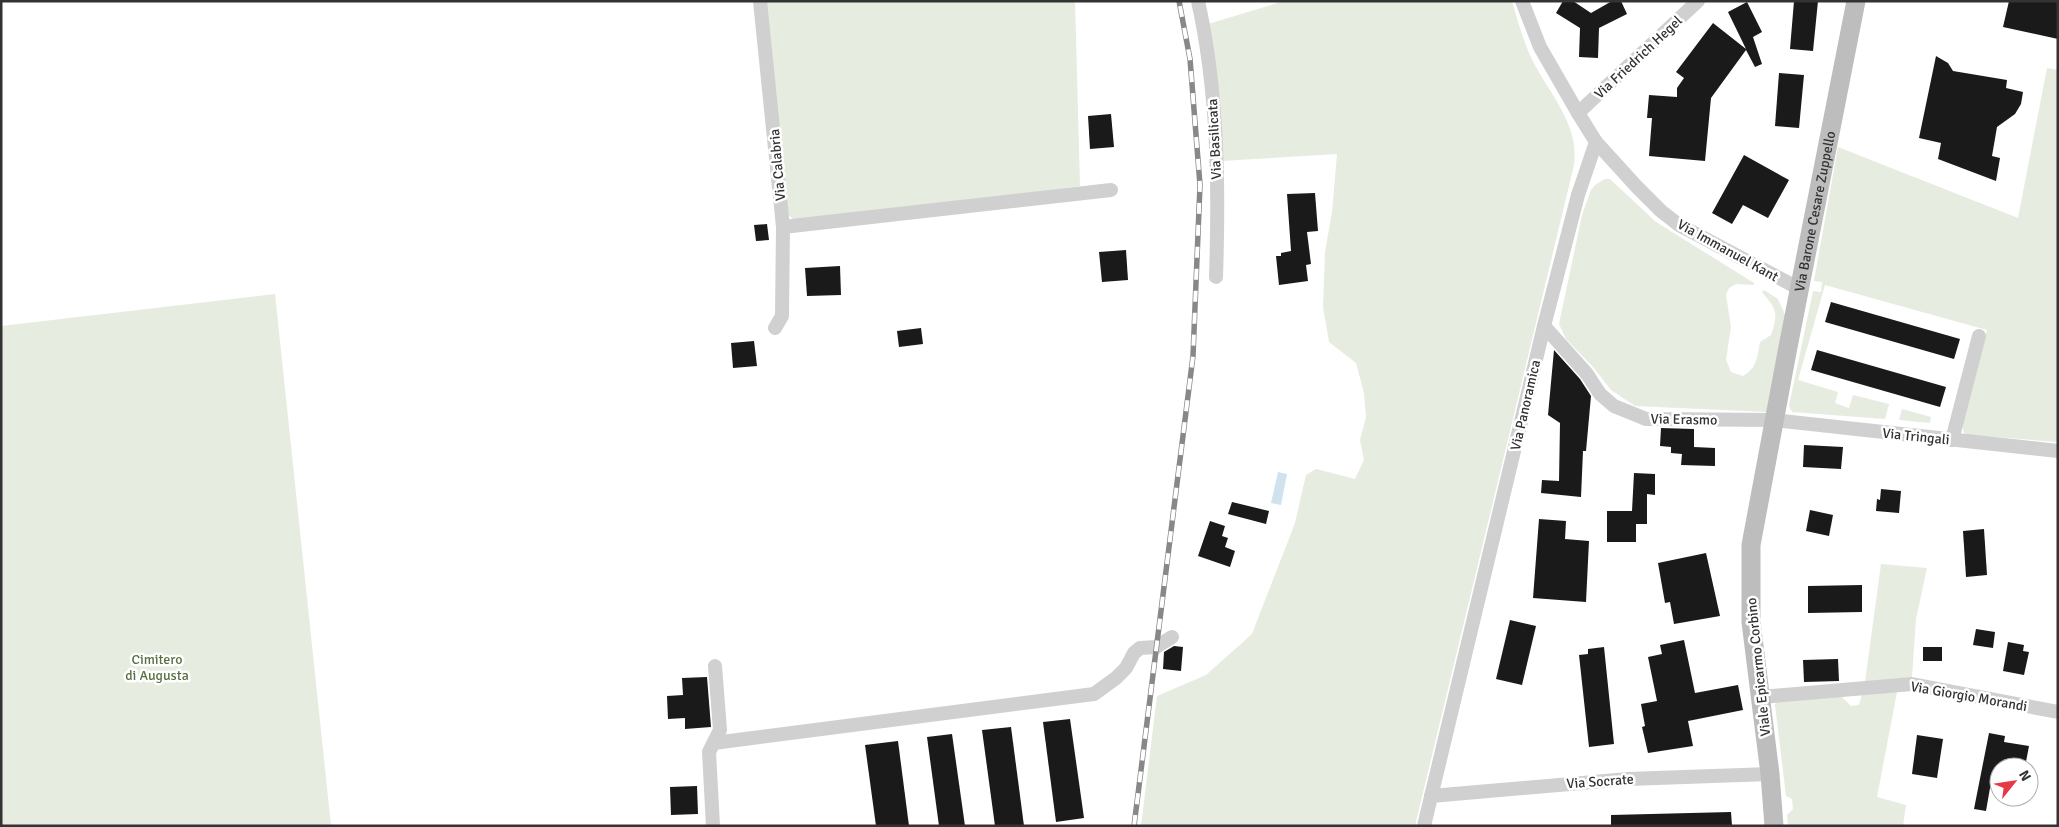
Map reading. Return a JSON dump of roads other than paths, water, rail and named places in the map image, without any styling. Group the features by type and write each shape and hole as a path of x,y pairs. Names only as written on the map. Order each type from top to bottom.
{"main road":[{"name":"Via Barone Cesare Zuppello","path":"1774,420 1856,1"},
{"name":"Viale Epicarmo Corbino","path":"1774,420 1751,545 1751,622 1770,774 1774,826"}],"street":[{"name":"Via Calabria","path":"760,1 783,227 782,316 775,328"},
{"name":"Via Basilicata","path":"1198,1 1212,94 1218,215 1216,277"},
{"path":"1522,1 1540,47 1596,142"},
{"name":"Via Friedrich Hegel","path":"1578,113 1698,1"},
{"name":"Via Immanuel Kant","path":"1596,142 1637,188 1679,225 1800,289"},
{"name":"Via Panoramica","path":"1424,826 1544,326 1578,195 1596,142"},
{"path":"783,227 1111,190"},
{"name":"Via Erasmo","path":"1544,326 1587,374 1600,394 1614,406 1631,414 1646,419 1774,420"},
{"path":"1952,440 1978,336"},
{"name":"Via Tringali","path":"1774,420 2058,451"},
{"path":"714,743 1094,694 1116,678 1126,668 1134,653 1140,648 1156,647 1172,637"},
{"path":"713,826 710,752 720,730 715,666"},
{"name":"Via Giorgio Morandi","path":"1761,697 1912,684 2058,712"},
{"name":"Via Socrate","path":"1432,796 1628,779 1770,774"}],"water":[{"path":"1278,472 1287,474 1281,505 1271,503"}],"railway":[{"path":"1134,826 1193,356 1200,185 1190,59 1179,1"}],"park label":[{"name":"Cimitero di Augusta","path":"157,668"}]}
